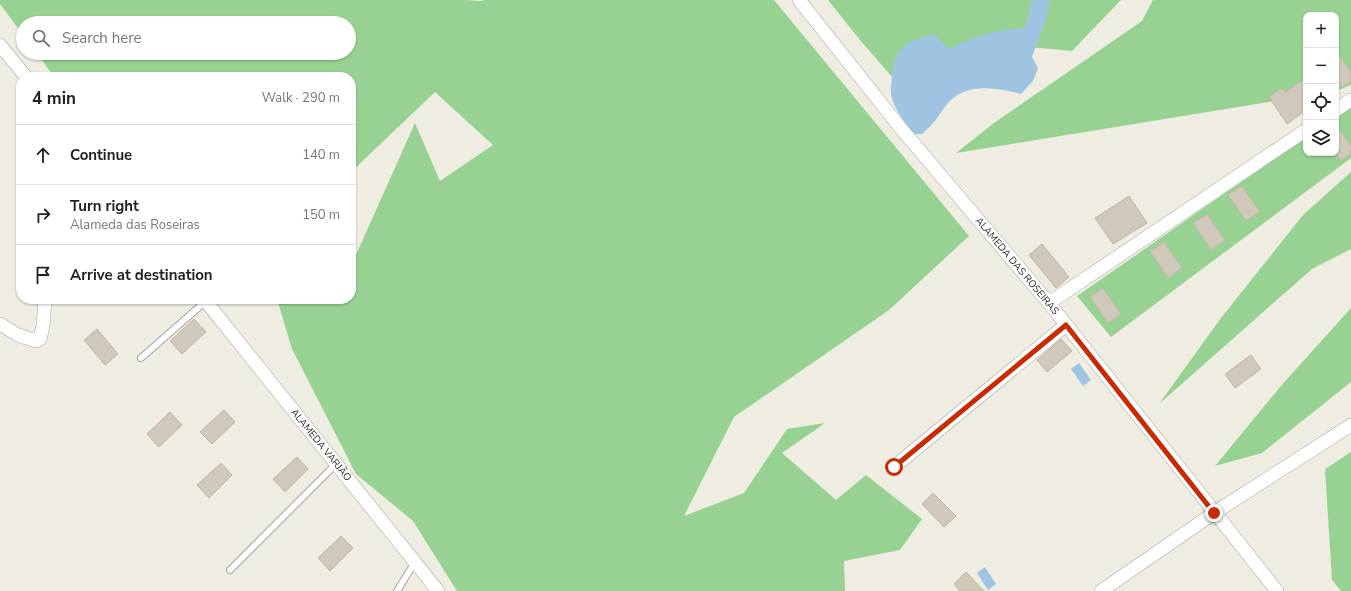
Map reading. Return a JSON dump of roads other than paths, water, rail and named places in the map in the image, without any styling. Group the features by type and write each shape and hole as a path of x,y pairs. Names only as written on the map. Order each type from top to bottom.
{"street":[{"name":"ALAMEDA DAS ROSEIRAS","path":"799,0 903,131 1049,303 1277,591"},
{"path":"0,45 22,72"},
{"path":"1339,108 1351,100"},
{"path":"1049,303 1303,132"},
{"path":"0,324 18,335 36,341 40,339 43,326 45,304"},
{"name":"ALAMEDA VARJÃO","path":"208,304 438,591"},
{"path":"894,467 1066,325"},
{"path":"1101,591 1214,513 1351,425"}],"lane":[{"path":"142,358 201,304"},
{"path":"230,570 336,464"},
{"path":"397,591 415,562"}],"water":[{"path":"1035,0 1050,0 1046,19 1032,57 1038,68 1033,81 1021,94 982,88 973,89 955,96 935,121 922,134 914,134 897,110 891,94 893,66 899,51 910,42 934,34 949,49 986,34 1025,28 1031,3"},
{"path":"1079,363 1091,380 1083,386 1071,369"},
{"path":"985,567 996,584 988,590 977,573"}]}
